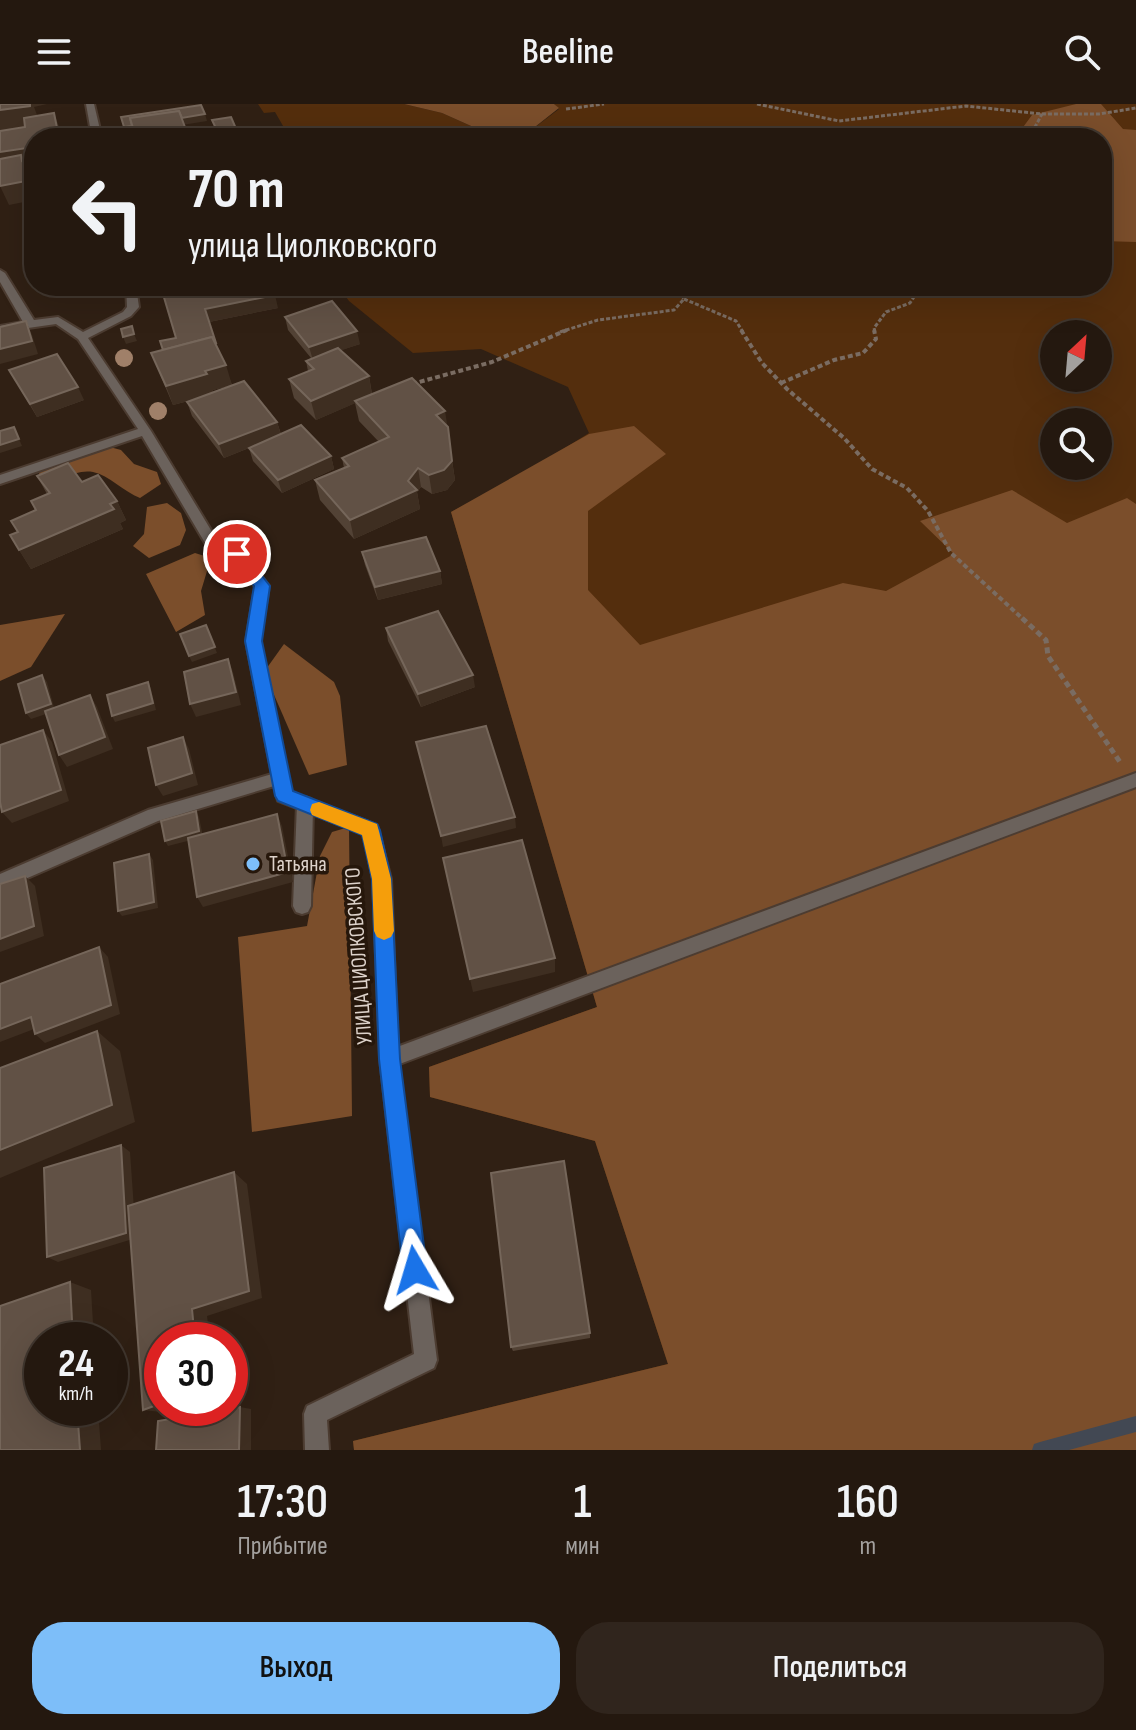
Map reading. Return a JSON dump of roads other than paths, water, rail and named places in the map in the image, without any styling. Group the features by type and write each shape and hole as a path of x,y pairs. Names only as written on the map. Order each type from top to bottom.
{"street":[{"path":"90,104 95,128"},
{"path":"0,273 29,322"},
{"path":"82,337 127,314 133,307 132,296"},
{"path":"0,329 29,322 58,320 82,337 145,431 213,545"},
{"path":"0,480 145,431"},
{"path":"0,882 154,815 280,778 253,641 262,586 237,554"},
{"path":"389,1059 1131,772"},
{"name":"УЛИЦА ЦИОЛКОВСКОГО","path":"280,778 284,796 371,830 382,879 389,1059 426,1360 315,1414 317,1450"},
{"path":"302,906 305,804"}],"waterway":[{"path":"1040,1450 1136,1424"}],"place":[{"name":"Татьяна","path":"253,864"}]}
